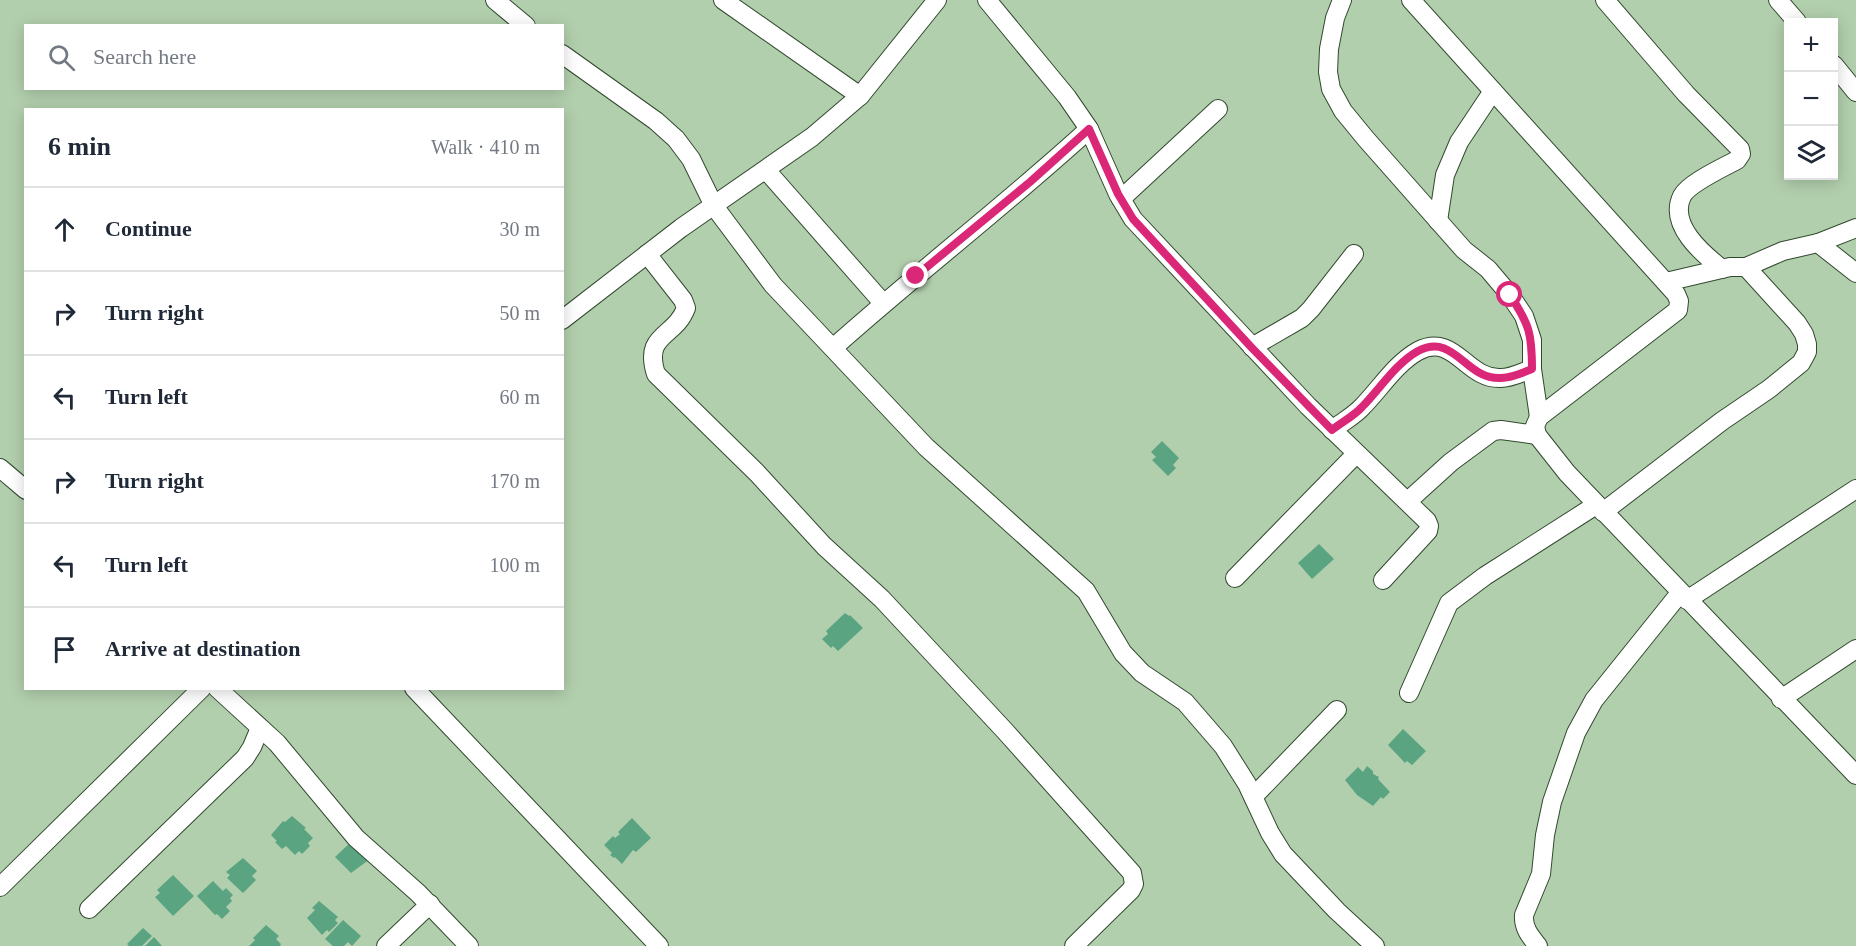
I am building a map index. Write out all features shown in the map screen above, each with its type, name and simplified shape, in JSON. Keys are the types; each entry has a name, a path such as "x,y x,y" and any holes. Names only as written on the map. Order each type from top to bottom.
{"street":[{"path":"495,0 524,24"},
{"path":"723,0 860,96"},
{"path":"564,318 647,254 812,137 860,96 937,0"},
{"path":"987,0 1067,97 1089,129 1121,199 1133,219 1252,348 1356,454 1427,521 1428,531 1383,580"},
{"path":"1342,0 1335,18 1329,49 1328,72 1331,89 1348,118 1464,250 1488,269 1524,316 1532,340 1532,369 1538,426 1566,473 1856,776"},
{"path":"1605,0 1686,94 1740,148 1741,154 1737,160 1694,184 1683,194 1680,207 1682,223 1689,239 1722,269"},
{"path":"1778,0 1794,18"},
{"path":"1408,501 1450,462 1493,431 1538,426 1678,310 1679,301 1666,282 1493,91 1421,3"},
{"path":"564,55 656,121 676,139 691,159 714,206 773,285 926,447 1086,591 1123,653 1142,673 1185,702 1204,721 1223,746 1254,796 1283,854 1337,911 1375,946"},
{"path":"1838,71 1856,92"},
{"path":"1438,221 1445,175 1455,150 1493,91"},
{"path":"1121,199 1218,110"},
{"path":"833,348 883,303 1030,182 1089,129"},
{"path":"766,170 883,303"},
{"path":"1666,282 1722,269 1746,267 1783,251 1818,243 1856,228"},
{"path":"1818,243 1856,273"},
{"path":"647,254 683,300 686,308 683,316 653,350 652,362 656,374 758,473 824,546 882,599 1005,731 1132,873 1134,884 1131,890 1074,946"},
{"path":"1252,348 1302,318 1354,254"},
{"path":"1409,693 1449,603 1485,576 1600,508 1755,400 1801,363 1807,352 1804,334 1797,323 1746,267"},
{"path":"1332,430 1361,408 1405,361 1418,351 1431,347 1441,346 1478,373 1499,379 1532,369"},
{"path":"1235,578 1356,454"},
{"path":"0,468 24,488"},
{"path":"1538,946 1527,932 1523,922 1524,915 1541,874 1545,835 1552,802 1576,733 1594,700 1683,596 1856,489"},
{"path":"1781,699 1856,649"},
{"path":"0,887 200,690"},
{"path":"219,690 277,743 356,838 430,904 469,946"},
{"path":"416,690 658,946"},
{"path":"1254,796 1337,710"},
{"path":"89,909 245,758 260,728"},
{"path":"386,946 430,904"}],"building":[{"path":"1162,441 1179,458 1173,465 1176,468 1168,476 1152,460 1156,457 1151,452"},
{"path":"1319,544 1334,559 1312,579 1298,563"},
{"path":"845,613 863,628 838,651 822,639 828,634 826,631"},
{"path":"1403,729 1426,751 1412,765 1407,761 1405,763 1388,745"},
{"path":"1367,766 1390,792 1383,799 1381,797 1373,806 1357,795 1345,780 1358,767 1363,772"},
{"path":"292,816 306,828 304,829 313,838 308,843 310,846 302,854 299,851 295,855 286,846 282,849 271,835 283,821 285,822"},
{"path":"632,818 651,838 636,852 633,850 622,864 610,855 612,853 604,845 613,836 615,838 620,834 618,832"},
{"path":"352,841 370,859 351,873 335,857"},
{"path":"243,858 257,871 252,876 256,880 243,893 227,878 230,875 226,872"},
{"path":"173,875 194,896 173,916 155,897 160,893 157,890"},
{"path":"213,881 223,891 226,888 233,895 230,898 232,901 226,907 230,911 222,919 197,896"},
{"path":"319,901 338,917 335,920 338,923 322,935 307,918 315,910 312,908"},
{"path":"343,920 361,936 352,946 348,942 344,946 333,946 325,939"},
{"path":"266,925 279,936 276,939 281,944 280,946 249,946 255,940 253,938"},
{"path":"143,928 152,936 142,946 129,946 127,944"},
{"path":"154,937 162,946 145,946"}],"route":[{"path":"916,276 1030,182 1089,129 1118,194 1133,219 1252,348 1332,430 1361,408 1405,361 1418,351 1431,347 1441,346 1478,373 1499,379 1532,369 1532,340 1528,326 1510,295"}]}
